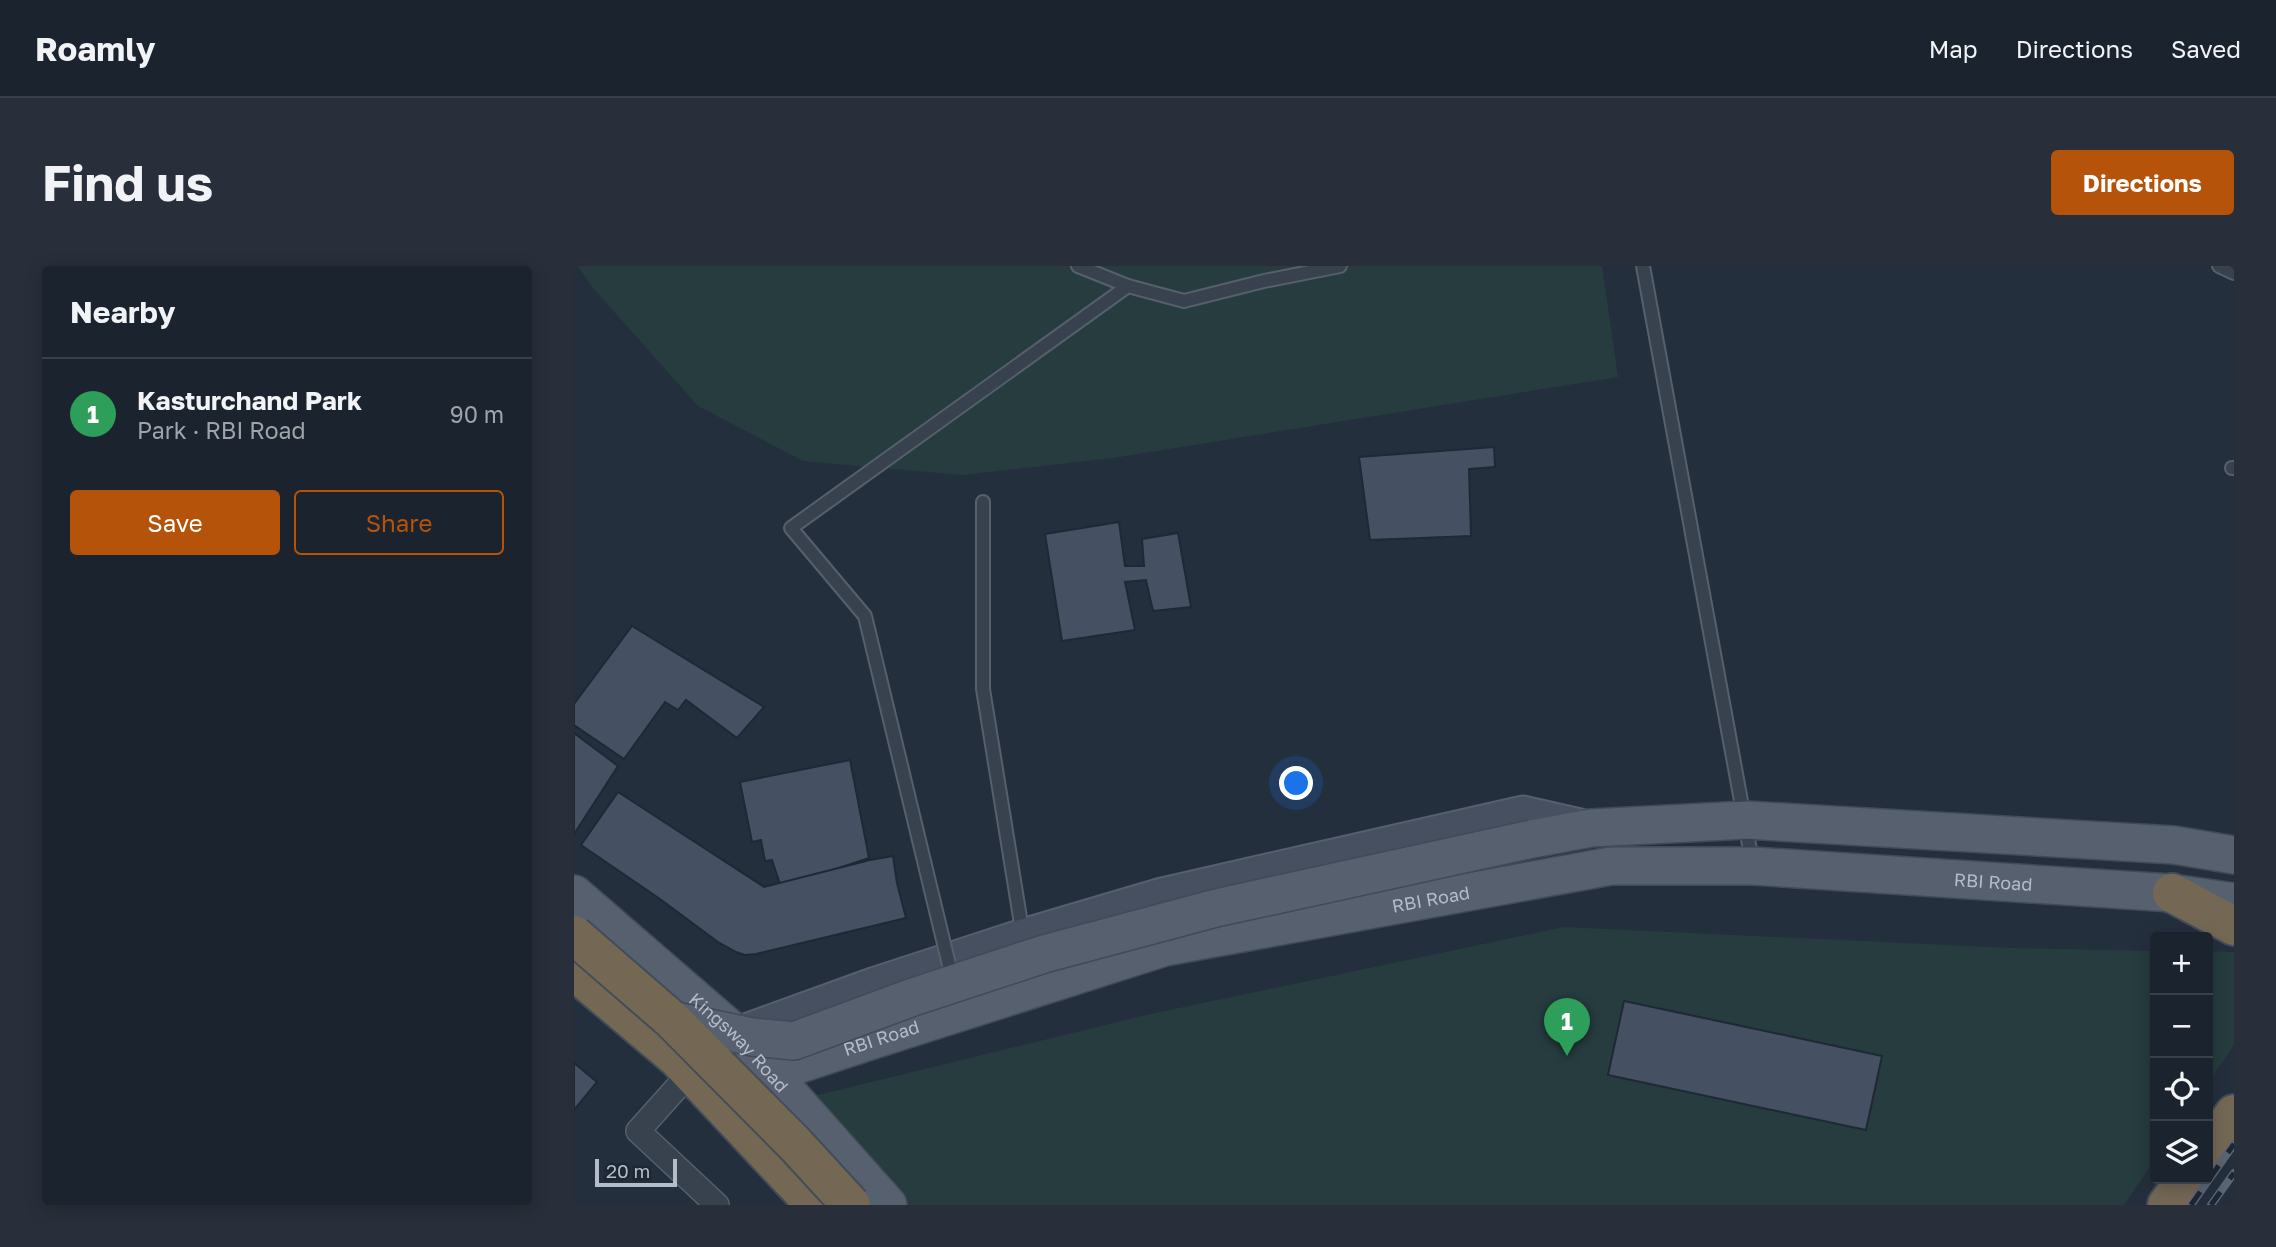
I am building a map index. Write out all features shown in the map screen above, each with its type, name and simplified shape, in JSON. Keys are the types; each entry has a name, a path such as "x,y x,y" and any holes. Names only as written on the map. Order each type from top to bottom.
{"highway":[{"path":"2172,893 2234,926"},
{"path":"574,935 672,1020 795,1144 851,1205"},
{"path":"574,971 693,1075 816,1205"},
{"path":"2213,1143 2234,1114"},
{"path":"2167,1205 2182,1184"}],"main road":[{"path":"672,1020 752,1037 794,1041 953,980 1216,908 1591,828 1746,821 2174,845 2234,855"},
{"name":"RBI Road","path":"693,1075 771,1073 1165,947 1611,866 1753,866 2172,893 2234,902"},
{"name":"Kingsway Road","path":"574,894 736,1034 888,1205"}],"street":[{"path":"717,1205 638,1131 736,1034 1023,936 1162,895 1523,813 1591,828"}],"lane":[{"path":"1078,266 1128,286 1184,301 1340,266"},
{"path":"1643,266 1753,866"},
{"path":"2219,266 2234,274"},
{"path":"953,980 865,616 791,528 1128,286"},
{"path":"983,502 983,689 1023,936"}],"green space":[{"path":"578,266 1602,266 1618,377 1113,458 962,475 803,461 698,406 592,287"},
{"path":"1564,927 2009,948 2150,951 2150,1166 2124,1205 907,1205 810,1097 1146,1015"},
{"path":"2213,951 2234,954 2234,1045 2213,1076"}],"building":[{"path":"1494,447 1495,467 1469,469 1471,536 1370,540 1359,457"},
{"path":"1119,522 1125,566 1144,566 1142,539 1178,533 1191,607 1153,611 1146,580 1125,582 1135,630 1062,641 1045,534"},
{"path":"632,626 764,707 737,738 686,700 678,710 665,702 624,759 574,725 574,704"},
{"path":"574,733 618,766 574,834"},
{"path":"850,760 869,858 780,884 772,860 765,861 761,840 752,842 740,782"},
{"path":"618,792 764,887 893,856 906,918 756,954 736,952 581,845"},
{"path":"1624,1001 1882,1056 1866,1130 1608,1075"},
{"path":"574,1063 597,1082 574,1110"}],"railway":[{"path":"2191,1205 2234,1144"},
{"path":"2211,1205 2234,1173"}],"place":[{"name":"Kasturchand Park","path":"1567,1056"}]}
